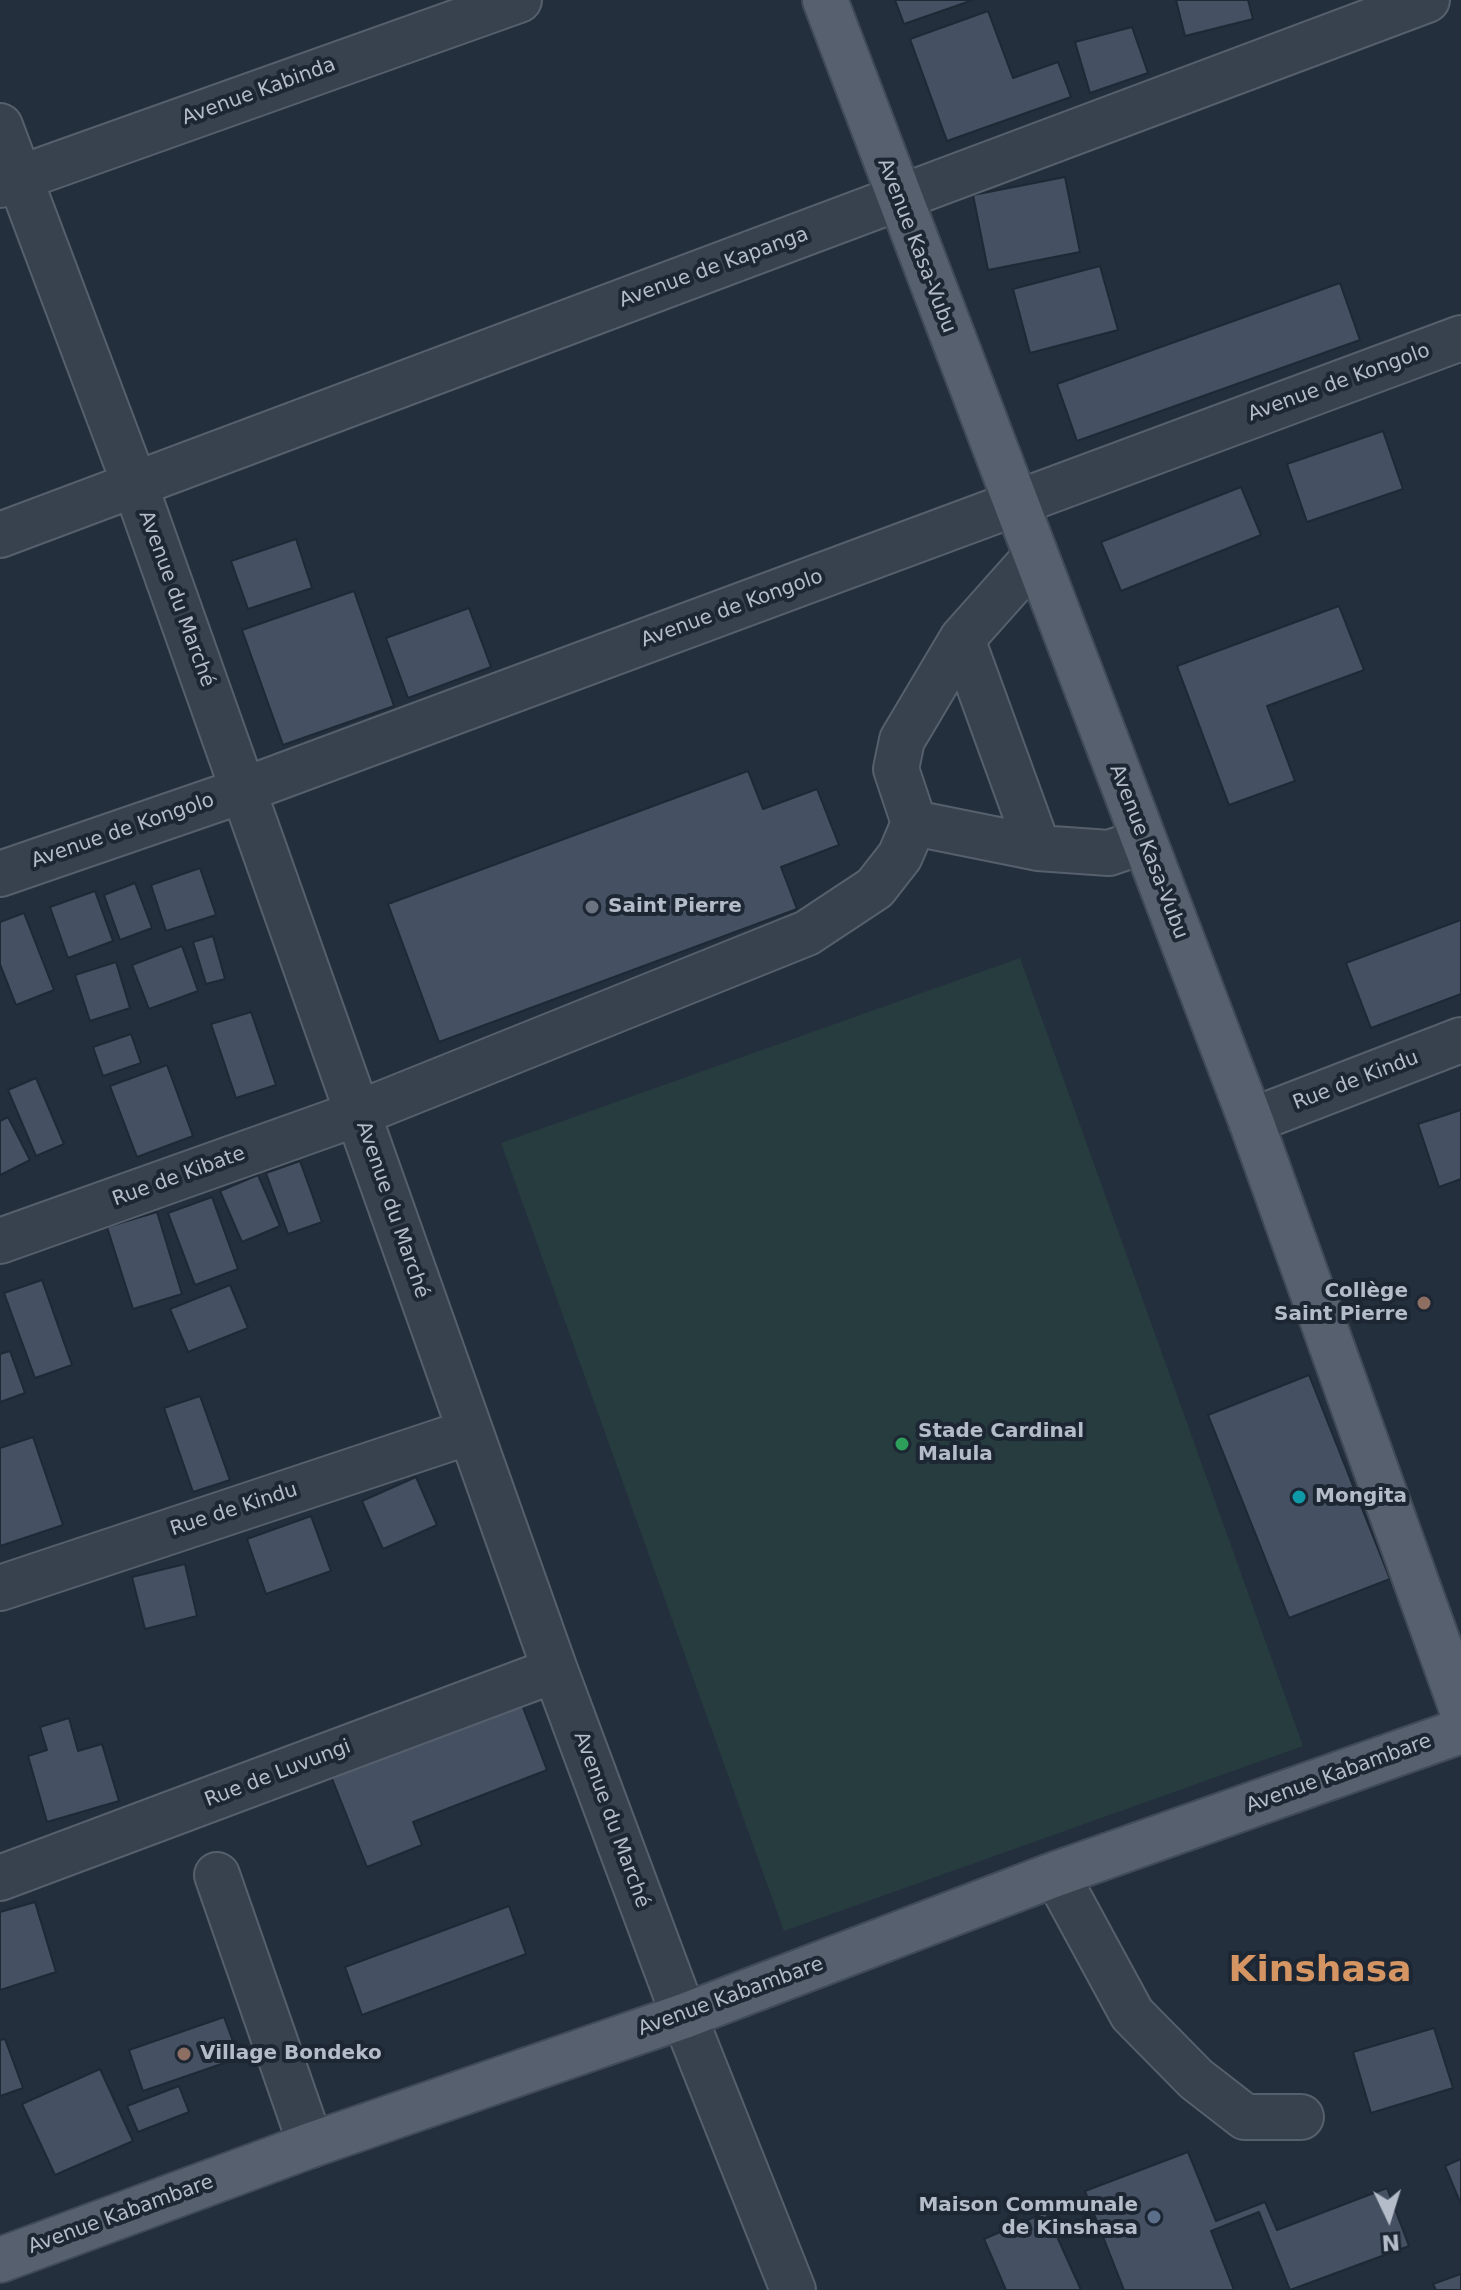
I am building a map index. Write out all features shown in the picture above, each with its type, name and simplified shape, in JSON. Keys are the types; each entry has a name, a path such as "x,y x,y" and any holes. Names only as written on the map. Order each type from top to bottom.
{"main road":[{"name":"Avenue Kasa-Vubu","path":"825,0 898,200 1251,1121 1461,1707"},
{"name":"Avenue Kabambare","path":"0,2260 311,2145 684,2016 1056,1874 1461,1731"}],"street":[{"name":"Avenue Kabinda","path":"10,182 519,0"},
{"name":"Avenue de Kapanga","path":"0,535 1427,0"},
{"name":"Avenue du Marché","path":"0,126 10,182 135,485 555,1670 684,2016 793,2290"},
{"name":"Avenue de Kongolo","path":"0,874 244,790 1461,338"},
{"path":"1035,557 962,639 902,740 896,769 914,823 1038,848 1109,853 1144,841"},
{"path":"962,639 1038,848"},
{"name":"Rue de Kibate","path":"0,1241 359,1113 807,933 875,888 900,856 914,823"},
{"name":"Rue de Kindu","path":"1251,1121 1461,1040"},
{"name":"Rue de Kindu","path":"0,1588 469,1432"},
{"name":"Rue de Luvungi","path":"0,1878 555,1670"},
{"path":"1056,1874 1132,2014 1196,2079 1245,2117 1301,2117"},
{"path":"217,1875 311,2145"}],"green space":[{"name":"Stade Cardinal Malula","path":"1020,958 1303,1746 784,1931 501,1143"}],"building":[{"path":"895,0 973,0 904,24"},
{"path":"1176,0 1248,0 1253,19 1185,36"},
{"path":"988,11 1013,78 1058,62 1071,97 947,141 910,39"},
{"path":"1132,27 1148,73 1090,93 1075,42"},
{"path":"1065,177 1080,252 988,270 973,195"},
{"path":"1100,266 1118,330 1030,353 1013,289"},
{"path":"1340,283 1360,340 1077,441 1057,384"},
{"path":"1383,431 1403,489 1307,522 1287,464"},
{"path":"1241,487 1261,535 1121,591 1101,542"},
{"path":"296,539 312,588 248,609 231,561"},
{"path":"354,591 394,706 283,745 242,630"},
{"path":"1339,606 1364,670 1267,706 1295,781 1229,805 1177,666"},
{"path":"469,608 491,667 408,698 386,638"},
{"name":"Saint Pierre","path":"748,771 763,809 817,789 839,845 781,867 797,909 439,1042 388,904"},
{"path":"200,868 216,915 166,931 151,885"},
{"path":"135,883 152,928 120,940 104,895"},
{"path":"95,891 113,941 68,958 50,907"},
{"path":"24,913 54,990 16,1005 0,964 0,922"},
{"path":"1461,920 1461,994 1371,1028 1346,963"},
{"path":"213,936 225,979 206,984 193,942"},
{"path":"182,946 198,991 149,1009 132,965"},
{"path":"116,962 130,1008 90,1021 75,975"},
{"path":"251,1012 276,1085 236,1098 211,1024"},
{"path":"131,1034 141,1063 103,1076 93,1047"},
{"path":"167,1065 193,1136 137,1157 110,1086"},
{"path":"36,1078 64,1144 36,1156 8,1090"},
{"path":"1461,1110 1461,1179 1439,1187 1418,1124"},
{"path":"8,1117 30,1160 0,1175 0,1121"},
{"path":"300,1161 322,1222 288,1234 266,1173"},
{"path":"258,1175 280,1226 242,1242 220,1191"},
{"path":"212,1197 238,1269 195,1285 168,1213"},
{"path":"157,1212 182,1294 133,1309 107,1227"},
{"path":"42,1280 72,1365 35,1378 4,1293"},
{"path":"230,1285 248,1328 188,1352 170,1309"},
{"path":"10,1351 25,1393 0,1402 0,1354"},
{"name":"Mongita","path":"1309,1375 1390,1579 1289,1618 1208,1415"},
{"path":"200,1396 230,1480 193,1492 164,1408"},
{"path":"33,1437 63,1525 0,1546 0,1448"},
{"path":"416,1477 437,1525 383,1549 362,1501"},
{"path":"311,1516 331,1571 266,1594 247,1539"},
{"path":"185,1564 197,1616 145,1629 132,1577"},
{"path":"519,1697 547,1770 413,1822 422,1845 367,1867 329,1771"},
{"path":"69,1718 78,1751 102,1744 119,1801 47,1822 28,1756 47,1750 40,1727"},
{"path":"35,1902 56,1972 0,1990 0,1912"},
{"path":"509,1906 526,1954 362,2015 345,1967"},
{"name":"Village Bondeko","path":"224,2017 239,2058 143,2091 129,2050"},
{"path":"1434,2028 1453,2088 1371,2113 1353,2052"},
{"path":"5,2039 23,2088 0,2096 0,2040"},
{"path":"100,2069 133,2141 55,2175 22,2104"},
{"path":"179,2086 189,2112 138,2132 127,2106"},
{"name":"Maison Communale de Kinshasa","path":"1188,2152 1216,2221 1265,2202 1277,2230 1387,2188 1409,2246 1290,2290 1259,2212 1211,2231 1234,2290 1124,2290 1085,2191"},
{"path":"1461,2159 1461,2204 1445,2166"},
{"path":"1046,2212 1081,2290 1006,2290 984,2239"},
{"path":"1461,2274 1461,2290 1436,2290 1433,2284"}],"place":[{"name":"Saint Pierre","path":"592,907"},
{"name":"Collège Saint Pierre","path":"1424,1303"},
{"name":"Stade Cardinal Malula","path":"902,1444"},
{"name":"Mongita","path":"1299,1497"},
{"name":"Village Bondeko","path":"184,2054"},
{"name":"Maison Communale de Kinshasa","path":"1154,2217"}],"district":[{"name":"Kinshasa","path":"1320,1972"}]}
